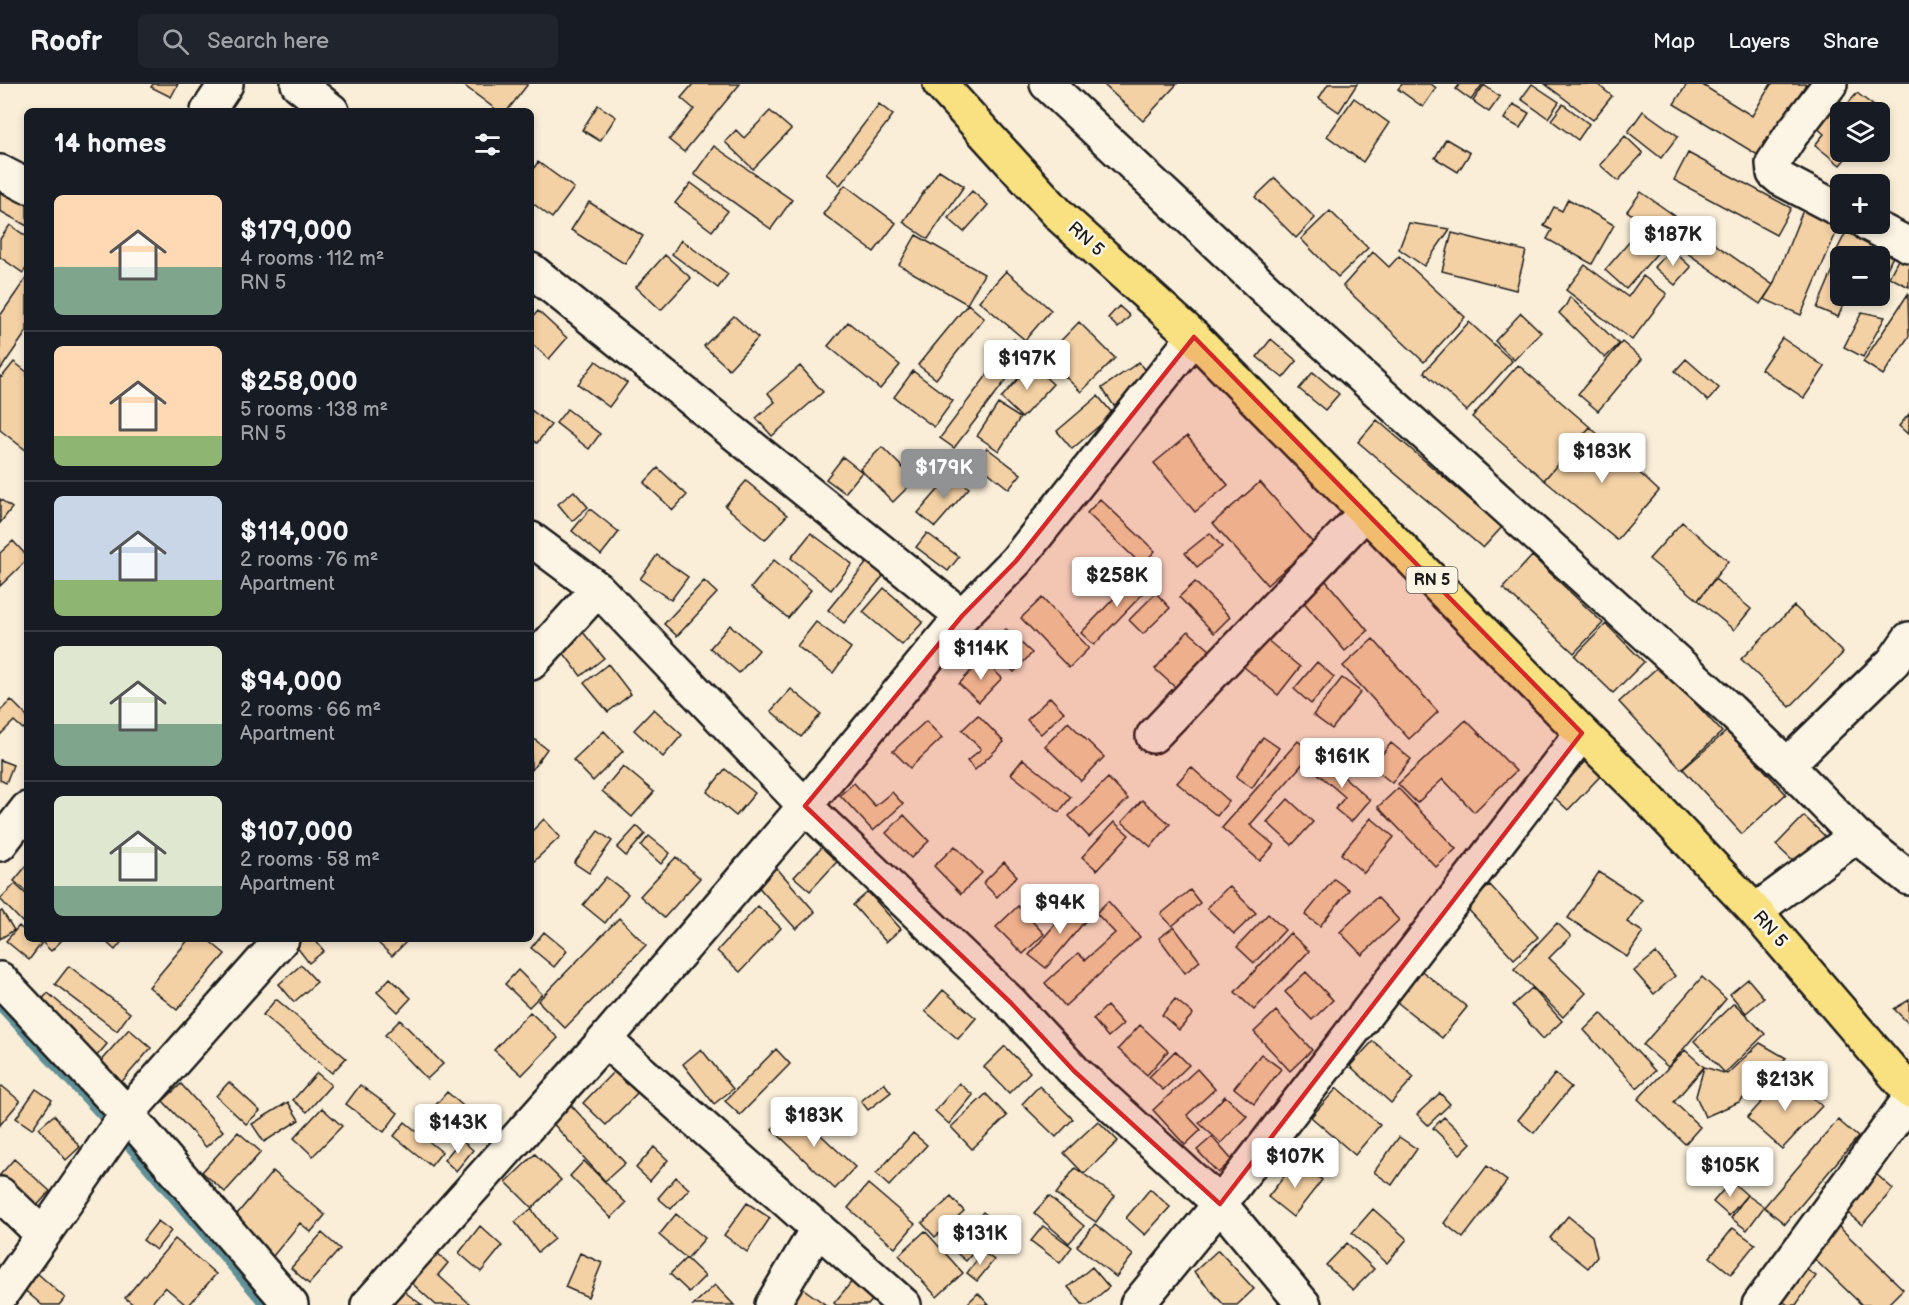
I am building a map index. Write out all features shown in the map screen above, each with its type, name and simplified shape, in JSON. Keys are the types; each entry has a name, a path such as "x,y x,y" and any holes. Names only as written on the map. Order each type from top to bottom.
{"main road":[{"name":"RN 5","path":"940,84 1061,217 1194,337 1639,789 1755,911 1909,1091"}],"street":[{"path":"210,108 226,84"},
{"path":"298,84 328,108"},
{"path":"1047,84 1277,300 1721,702 1856,836 1909,878"},
{"path":"1830,84 1773,163 1774,173 1782,180 1830,205"},
{"path":"0,172 24,184"},
{"path":"1888,234 1909,245"},
{"path":"534,272 962,616"},
{"path":"368,1305 605,1040 962,616 1016,561 1194,337"},
{"path":"1153,736 1366,512"},
{"path":"534,541 598,590 804,806 1011,1003 1074,1071 1220,1204 1304,1305"},
{"path":"534,660 598,590"},
{"path":"1787,765 1893,662 1909,639"},
{"path":"1137,1305 1220,1204 1582,733"},
{"path":"0,844 24,813"},
{"path":"1755,911 1856,836"},
{"path":"0,1296 126,1114 279,942"},
{"path":"0,979 126,1114 291,1305"},
{"path":"605,1040 904,1305"},
{"path":"1759,1305 1909,1100"},
{"path":"0,1194 43,1235"},
{"path":"772,1305 818,1228"}],"highlighted area":[{"path":"1194,337 1582,733 1220,1204 1074,1071 1011,1003 805,806 962,616 1016,561"}],"building":[{"path":"153,84 178,84 171,97 151,87"},
{"path":"462,84 528,84 509,108 494,108"},
{"path":"693,84 740,84 684,152 669,140 694,109 681,98"},
{"path":"1103,84 1177,84 1143,121"},
{"path":"1328,84 1357,84 1339,112 1319,98"},
{"path":"1402,84 1431,84 1436,88 1423,107 1398,89"},
{"path":"1460,84 1482,85 1471,100 1456,89"},
{"path":"1532,84 1559,102 1548,118 1521,99"},
{"path":"1545,84 1597,84 1612,96 1593,120"},
{"path":"1687,84 1701,84 1752,116 1771,84 1806,84 1761,157 1674,104"},
{"path":"1484,85 1500,97 1489,112 1473,101"},
{"path":"1857,93 1869,102 1849,102"},
{"path":"1354,98 1389,123 1363,162 1327,136"},
{"path":"879,104 893,115 840,185 826,174"},
{"path":"1513,104 1529,113 1520,128 1504,119"},
{"path":"1563,104 1589,124 1578,140 1551,120"},
{"path":"598,105 616,117 600,141 582,130"},
{"path":"1830,108 1830,157 1815,145 1824,134 1815,126"},
{"path":"770,111 791,129 753,169 725,142 736,130 744,138"},
{"path":"1643,111 1678,136 1661,158 1628,132"},
{"path":"1625,136 1643,153 1618,181 1600,165"},
{"path":"1446,139 1470,153 1458,172 1435,158"},
{"path":"714,146 792,200 771,229 694,174"},
{"path":"1688,153 1791,208 1776,235 1674,180"},
{"path":"538,162 574,188 552,218 534,204 534,168"},
{"path":"939,170 964,186 928,239 903,222"},
{"path":"1275,178 1315,218 1296,238 1255,197"},
{"path":"691,183 728,211 712,231 675,203"},
{"path":"0,185 24,198 24,224 0,211"},
{"path":"845,185 896,223 874,252 823,214"},
{"path":"972,191 988,205 964,232 948,218"},
{"path":"1641,192 1773,285 1760,304 1627,211"},
{"path":"1568,199 1614,225 1592,264 1547,239 1552,230 1544,226 1554,207 1562,211"},
{"path":"589,202 643,236 625,264 571,230"},
{"path":"1803,210 1830,222 1830,234 1836,234 1801,315 1764,299 1773,285"},
{"path":"1330,211 1368,248 1338,277 1301,239"},
{"path":"1409,223 1450,229 1424,266 1399,249"},
{"path":"10,225 24,235 23,273 0,257 0,239"},
{"path":"1638,232 1659,251 1626,289 1605,270"},
{"path":"1452,233 1526,251 1516,290 1442,271"},
{"path":"1845,234 1850,234 1877,246 1839,246"},
{"path":"916,235 984,274 967,304 899,265"},
{"path":"681,240 728,274 718,288 672,254"},
{"path":"1671,249 1691,267 1675,285 1654,267"},
{"path":"1373,252 1389,267 1399,256 1465,317 1424,362 1343,286"},
{"path":"665,255 691,278 661,310 636,287"},
{"path":"1900,256 1909,261 1909,287 1890,278"},
{"path":"1585,265 1628,297 1643,276 1667,294 1632,340 1566,290"},
{"path":"1006,271 1051,310 1025,340 979,301"},
{"path":"1830,277 1830,306 1843,306 1838,317 1817,308"},
{"path":"24,281 24,335 0,370 0,316"},
{"path":"1908,294 1909,336 1883,375 1863,362"},
{"path":"1570,297 1619,344 1605,358 1559,313"},
{"path":"968,304 984,318 936,379 918,365"},
{"path":"1119,306 1130,316 1118,328 1108,318"},
{"path":"538,311 567,338 549,359 534,346 534,316"},
{"path":"1862,312 1885,317 1863,357 1844,347"},
{"path":"1521,313 1541,332 1514,360 1495,341"},
{"path":"734,316 758,338 729,369 704,346"},
{"path":"848,322 900,365 880,389 828,346"},
{"path":"1079,322 1115,358 1081,392 1045,357"},
{"path":"1469,322 1512,361 1467,411 1424,372"},
{"path":"1782,338 1825,367 1804,398 1761,369"},
{"path":"1014,339 1029,350 954,448 940,438"},
{"path":"1271,339 1297,361 1283,378 1257,357"},
{"path":"1622,342 1642,359 1598,411 1578,394"},
{"path":"1686,359 1719,388 1708,401 1675,371"},
{"path":"596,361 627,383 609,407 578,384"},
{"path":"14,362 24,370 24,449 0,430 0,376 2,377"},
{"path":"1139,362 1151,380 1114,406 1102,388"},
{"path":"1031,364 1053,384 1022,418 1001,398"},
{"path":"1518,365 1590,427 1544,480 1472,417"},
{"path":"800,366 823,392 772,436 756,418 775,402 768,393"},
{"path":"913,371 953,401 934,427 894,397"},
{"path":"1313,372 1339,394 1325,410 1299,389"},
{"path":"1098,396 1113,414 1072,449 1057,431"},
{"path":"998,404 1020,418 999,451 977,436"},
{"path":"567,409 600,434 589,449 556,423"},
{"path":"534,412 551,425 537,443 534,441"},
{"path":"1909,414 1909,435 1899,426"},
{"path":"1377,420 1502,527 1483,548 1358,442"},
{"path":"1590,427 1659,491 1617,540 1544,480"},
{"path":"1187,436 1228,485 1195,512 1154,463"},
{"path":"882,447 915,480 893,502 860,469"},
{"path":"987,448 1021,474 1009,489 975,462"},
{"path":"843,457 862,472 845,493 826,479"},
{"path":"658,468 687,495 673,510 644,483"},
{"path":"952,474 969,488 935,527 918,513"},
{"path":"746,481 787,515 765,540 725,506"},
{"path":"1260,482 1314,544 1267,585 1213,523"},
{"path":"574,491 588,507 572,521 558,504"},
{"path":"0,499 12,508 0,523"},
{"path":"1100,499 1155,551 1142,565 1087,513"},
{"path":"590,509 619,532 601,555 572,531"},
{"path":"1682,522 1728,561 1698,600 1649,559"},
{"path":"811,533 852,564 831,590 791,558"},
{"path":"927,533 959,557 948,571 916,547"},
{"path":"1210,533 1222,547 1197,567 1185,553"},
{"path":"13,541 24,553 24,563 0,586 0,553"},
{"path":"657,555 688,577 671,600 640,579"},
{"path":"1532,556 1603,623 1574,653 1503,588"},
{"path":"774,560 811,590 788,618 751,588"},
{"path":"868,561 884,575 844,623 828,610"},
{"path":"1140,571 1153,583 1094,645 1081,633"},
{"path":"1715,579 1751,609 1734,630 1698,600"},
{"path":"704,581 717,593 677,636 664,624"},
{"path":"1326,581 1368,631 1345,651 1302,600"},
{"path":"1195,582 1230,617 1214,633 1179,597"},
{"path":"884,588 923,622 902,645 863,612"},
{"path":"1156,593 1170,608 1143,634 1129,620"},
{"path":"1042,598 1089,648 1069,668 1021,618"},
{"path":"1794,606 1843,653 1790,707 1741,659"},
{"path":"816,622 851,648 833,673 797,646"},
{"path":"1606,624 1644,662 1613,693 1575,656"},
{"path":"730,625 759,650 739,673 710,648"},
{"path":"578,626 604,658 581,676 556,643"},
{"path":"1006,629 1032,653 1014,672 988,649"},
{"path":"1188,631 1211,651 1177,689 1155,669"},
{"path":"1261,635 1300,667 1278,695 1238,662"},
{"path":"1373,639 1438,712 1409,739 1343,666"},
{"path":"982,659 1002,678 979,702 959,684"},
{"path":"1317,662 1334,677 1311,704 1294,689"},
{"path":"608,664 631,694 608,712 584,683"},
{"path":"1660,665 1722,732 1681,769 1619,702"},
{"path":"1342,678 1361,692 1332,729 1313,715"},
{"path":"791,689 821,714 801,737 771,711"},
{"path":"1050,697 1064,712 1041,734 1027,720"},
{"path":"11,700 24,713 24,728 14,721 0,735 0,711"},
{"path":"654,709 682,735 663,757 634,730"},
{"path":"978,715 1004,742 975,770 967,761 981,749 962,730"},
{"path":"1466,720 1516,771 1474,812 1443,779 1417,803 1398,784"},
{"path":"926,721 942,738 910,768 893,751"},
{"path":"1068,722 1104,757 1081,781 1045,746"},
{"path":"1728,730 1786,794 1742,834 1683,769"},
{"path":"604,731 623,751 593,781 573,760"},
{"path":"1263,737 1279,748 1252,788 1236,777"},
{"path":"534,739 547,749 534,767"},
{"path":"1298,741 1312,753 1250,825 1274,845 1260,861 1222,828"},
{"path":"1391,743 1411,759 1392,783 1372,767"},
{"path":"1594,752 1609,767 1568,810 1553,796"},
{"path":"1319,755 1370,800 1351,822 1335,809 1345,797 1309,766"},
{"path":"1023,759 1071,797 1059,812 1011,774"},
{"path":"0,760 13,765 6,783 0,780"},
{"path":"623,766 654,792 632,817 602,791"},
{"path":"1191,767 1229,801 1217,816 1177,783"},
{"path":"725,769 755,793 736,816 707,792"},
{"path":"1108,778 1128,799 1089,837 1069,816"},
{"path":"854,783 875,806 892,792 903,804 873,831 840,795"},
{"path":"1398,788 1456,849 1436,867 1378,807"},
{"path":"1288,799 1313,822 1292,845 1267,822"},
{"path":"1142,800 1170,824 1151,847 1122,822"},
{"path":"904,815 929,841 911,858 886,833"},
{"path":"1804,816 1829,840 1801,869 1776,845"},
{"path":"1371,818 1394,837 1364,873 1341,854"},
{"path":"544,819 560,837 534,861 534,829"},
{"path":"1114,822 1129,835 1097,870 1082,857"},
{"path":"637,826 645,834 626,856 617,848"},
{"path":"598,831 612,841 589,873 574,863"},
{"path":"649,836 670,853 661,864 641,846"},
{"path":"830,839 845,853 810,891 794,877"},
{"path":"955,846 982,873 961,894 934,866"},
{"path":"676,857 700,878 664,918 640,896"},
{"path":"1004,862 1017,876 997,897 983,883"},
{"path":"775,866 815,912 796,929 755,883"},
{"path":"24,869 24,889 14,881"},
{"path":"1599,872 1642,900 1627,922 1643,932 1627,957 1568,918"},
{"path":"606,877 628,894 605,923 583,905"},
{"path":"1334,879 1349,890 1320,926 1305,915"},
{"path":"15,884 24,892 24,924 0,899"},
{"path":"1490,885 1538,937 1514,959 1466,907"},
{"path":"1229,886 1256,913 1234,934 1207,908"},
{"path":"1190,890 1200,903 1172,926 1161,914"},
{"path":"868,892 901,929 886,942 853,905"},
{"path":"1377,897 1399,920 1362,955 1340,932"},
{"path":"1075,901 1091,914 1046,968 1029,955"},
{"path":"1108,901 1140,937 1065,1006 1045,983 1078,953 1085,960 1115,933 1096,913"},
{"path":"758,906 781,928 740,972 717,951"},
{"path":"1018,906 1044,934 1023,954 996,927"},
{"path":"2,911 14,930 0,939 0,912"},
{"path":"1268,914 1285,930 1254,963 1237,947"},
{"path":"619,918 646,945 565,1028 538,1001"},
{"path":"1557,923 1571,936 1549,958 1586,993 1563,1017 1514,969"},
{"path":"19,926 24,930 24,942 41,944 29,960 6,941"},
{"path":"1174,927 1200,961 1185,973 1159,938"},
{"path":"544,932 567,951 554,967 531,948"},
{"path":"1290,933 1309,951 1254,1010 1235,992"},
{"path":"42,942 60,942 51,951"},
{"path":"106,942 122,942 115,950"},
{"path":"186,942 211,942 225,954 177,1010 149,987"},
{"path":"293,942 316,942 324,951 309,963"},
{"path":"377,942 406,942 392,956"},
{"path":"1656,953 1675,976 1654,994 1634,971"},
{"path":"301,965 317,982 294,1002 279,984"},
{"path":"69,966 130,1013 117,1031 55,984"},
{"path":"1418,968 1467,1007 1442,1038 1393,999"},
{"path":"518,970 542,994 529,1007 505,984"},
{"path":"1306,972 1333,1000 1312,1020 1285,992"},
{"path":"1702,977 1726,999 1668,1067 1643,1045"},
{"path":"390,978 411,998 398,1012 377,992"},
{"path":"1748,979 1764,998 1746,1013 1730,994"},
{"path":"1532,988 1562,1021 1543,1039 1513,1005"},
{"path":"943,990 976,1018 958,1039 925,1011"},
{"path":"48,993 107,1044 95,1058 35,1007"},
{"path":"276,999 346,1058 332,1073 263,1015"},
{"path":"1175,999 1193,1014 1179,1030 1162,1015"},
{"path":"1909,1000 1909,1024 1894,1009"},
{"path":"1734,1003 1765,1034 1725,1073 1694,1041"},
{"path":"1107,1006 1123,1024 1108,1037 1093,1019"},
{"path":"1276,1011 1312,1050 1290,1071 1254,1032"},
{"path":"530,1012 558,1038 522,1075 494,1050"},
{"path":"1601,1013 1655,1071 1637,1088 1584,1030"},
{"path":"400,1020 443,1064 427,1079 385,1035"},
{"path":"1140,1025 1168,1051 1147,1075 1118,1049"},
{"path":"129,1029 151,1048 119,1085 97,1065"},
{"path":"1373,1041 1414,1077 1391,1103 1350,1066"},
{"path":"1760,1043 1786,1058 1739,1102 1705,1117 1696,1096 1704,1067 1727,1074"},
{"path":"1005,1046 1030,1072 1009,1093 984,1067"},
{"path":"701,1049 733,1089 714,1104 683,1064"},
{"path":"776,1049 790,1064 740,1115 725,1101"},
{"path":"1685,1050 1704,1067 1674,1102 1700,1127 1685,1144 1638,1099"},
{"path":"1175,1051 1189,1065 1163,1090 1149,1077"},
{"path":"1261,1054 1281,1069 1254,1104 1234,1088"},
{"path":"618,1067 641,1089 606,1125 583,1103"},
{"path":"1197,1069 1215,1089 1187,1115 1201,1130 1185,1145 1153,1110"},
{"path":"317,1073 331,1085 307,1112 293,1100"},
{"path":"1555,1074 1571,1087 1534,1133 1518,1120"},
{"path":"1787,1074 1822,1106 1782,1149 1747,1118"},
{"path":"229,1082 260,1111 246,1124 216,1096"},
{"path":"884,1083 891,1092 868,1110 861,1101"},
{"path":"959,1083 973,1095 949,1124 935,1111"},
{"path":"181,1084 223,1131 206,1147 163,1101"},
{"path":"360,1085 398,1113 384,1132 346,1104"},
{"path":"2,1086 20,1101 0,1125 0,1088"},
{"path":"1039,1086 1073,1119 1056,1137 1022,1104"},
{"path":"1337,1088 1380,1125 1355,1155 1311,1117"},
{"path":"36,1089 52,1100 32,1129 16,1118"},
{"path":"447,1092 469,1111 442,1141 421,1122"},
{"path":"1440,1093 1450,1104 1428,1125 1417,1114"},
{"path":"986,1094 1007,1116 972,1149 951,1127"},
{"path":"1225,1096 1247,1116 1221,1143 1199,1123"},
{"path":"567,1101 625,1163 605,1181 548,1118"},
{"path":"288,1102 299,1120 264,1142 252,1124"},
{"path":"322,1108 342,1126 313,1156 294,1138"},
{"path":"792,1108 855,1167 835,1189 772,1129"},
{"path":"54,1115 80,1147 66,1160 39,1128"},
{"path":"1444,1117 1471,1143 1460,1154 1433,1128"},
{"path":"1838,1120 1858,1137 1785,1224 1764,1207"},
{"path":"1098,1121 1118,1141 1084,1174 1064,1153"},
{"path":"405,1122 442,1152 431,1166 394,1136"},
{"path":"238,1132 261,1152 225,1192 202,1172"},
{"path":"913,1133 927,1145 889,1186 876,1174"},
{"path":"1212,1137 1232,1160 1218,1173 1197,1150"},
{"path":"1399,1137 1417,1149 1392,1185 1374,1172"},
{"path":"461,1140 473,1150 456,1171 444,1160"},
{"path":"654,1147 668,1160 650,1181 636,1168"},
{"path":"535,1154 561,1180 532,1208 506,1182"},
{"path":"14,1159 50,1191 35,1208 0,1175"},
{"path":"584,1161 626,1203 611,1218 570,1176"},
{"path":"1296,1161 1322,1180 1293,1217 1268,1197"},
{"path":"1487,1166 1507,1181 1463,1238 1444,1223"},
{"path":"1075,1168 1115,1196 1096,1222 1056,1194"},
{"path":"273,1171 325,1215 311,1232 300,1223 269,1261 227,1226"},
{"path":"1875,1173 1893,1189 1862,1225 1843,1209"},
{"path":"676,1177 689,1189 671,1209 658,1198"},
{"path":"1731,1181 1747,1195 1729,1216 1713,1202"},
{"path":"868,1184 915,1224 895,1248 848,1208"},
{"path":"1150,1189 1170,1207 1145,1235 1126,1218"},
{"path":"1747,1195 1764,1207 1747,1230 1731,1218"},
{"path":"1049,1196 1084,1226 1069,1243 1034,1213"},
{"path":"951,1197 964,1211 935,1237 922,1223"},
{"path":"747,1203 770,1218 747,1252 724,1235"},
{"path":"531,1209 554,1239 538,1252 515,1222"},
{"path":"1373,1209 1407,1239 1387,1263 1352,1233"},
{"path":"983,1212 998,1224 966,1261 952,1249"},
{"path":"676,1214 705,1238 687,1259 659,1235"},
{"path":"1568,1216 1592,1236 1597,1257 1588,1268 1550,1238"},
{"path":"158,1221 171,1231 156,1250 143,1240"},
{"path":"1095,1224 1133,1255 1116,1277 1077,1246"},
{"path":"1836,1224 1903,1289 1887,1305 1862,1305 1808,1253"},
{"path":"480,1226 502,1246 481,1272 459,1253"},
{"path":"1043,1226 1072,1247 1060,1263 1031,1241"},
{"path":"1733,1228 1755,1244 1731,1274 1710,1257"},
{"path":"925,1231 963,1273 937,1297 899,1255"},
{"path":"322,1233 340,1249 309,1284 291,1268"},
{"path":"175,1239 216,1274 189,1305 165,1287 150,1305 134,1305 125,1298"},
{"path":"1347,1243 1374,1269 1353,1290 1326,1265"},
{"path":"432,1248 448,1263 438,1275 471,1305 436,1305 405,1277"},
{"path":"1218,1250 1254,1289 1237,1305 1224,1305 1194,1272"},
{"path":"983,1252 994,1260 977,1281 967,1273"},
{"path":"580,1253 602,1263 588,1297 565,1287"},
{"path":"686,1258 705,1276 689,1292 670,1274"},
{"path":"1801,1266 1816,1276 1796,1305 1788,1305 1779,1299"},
{"path":"1092,1267 1109,1287 1088,1305 1083,1305 1068,1287"},
{"path":"36,1272 65,1298 59,1305 42,1305 21,1287"},
{"path":"858,1274 880,1291 868,1305 836,1305 834,1303"},
{"path":"715,1285 734,1305 693,1305"},
{"path":"798,1285 826,1305 792,1305 787,1301"},
{"path":"402,1290 422,1305 391,1305"},
{"path":"978,1293 989,1305 966,1305"}],"waterway":[{"path":"0,1006 107,1121"},
{"path":"129,1146 265,1305"}]}
